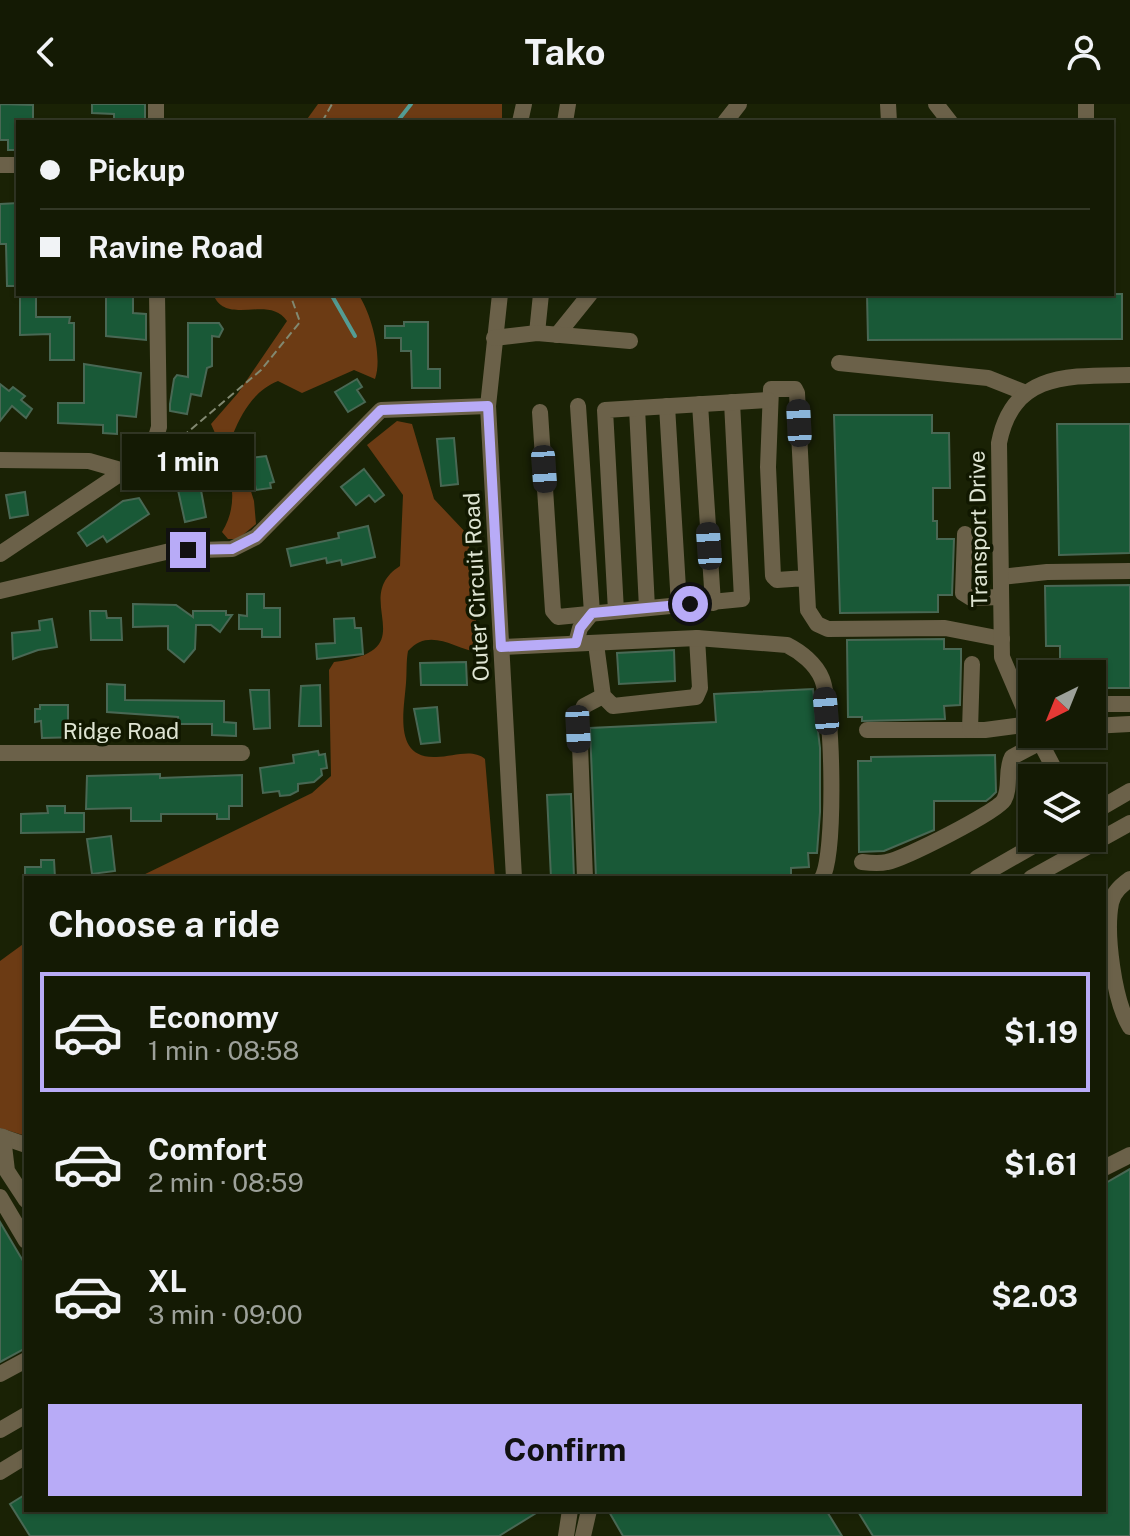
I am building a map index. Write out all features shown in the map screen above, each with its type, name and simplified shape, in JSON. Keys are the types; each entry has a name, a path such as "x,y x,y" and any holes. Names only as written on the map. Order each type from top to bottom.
{"street":[{"path":"727,120 739,104"},
{"path":"936,104 948,120"},
{"path":"150,457 159,427 157,296"},
{"name":"Outer Circuit Road","path":"500,296 488,406 514,876"},
{"path":"537,333 541,296"},
{"path":"557,335 588,296"},
{"path":"494,338 537,333 630,341"},
{"path":"839,363 988,378 1026,393 1044,382 1065,376 1130,375"},
{"path":"806,578 777,580 773,576 770,389 797,390 808,610 822,627 945,628 1002,639"},
{"name":"Transport Drive","path":"1018,699 1002,657 999,443 1009,411 1026,393"},
{"path":"616,611 604,412 768,400"},
{"path":"540,412 553,613 558,617 743,598 732,402"},
{"path":"700,404 713,603"},
{"path":"0,591 170,551 241,547 256,537 381,410 488,406"},
{"path":"576,643 580,628 592,613 578,406"},
{"path":"667,406 679,605"},
{"path":"637,408 647,608"},
{"path":"0,554 124,471 172,445"},
{"path":"0,460 89,461 124,471"},
{"path":"965,534 963,593 971,598 1001,597"},
{"path":"1001,577 1047,572 1130,571"},
{"path":"501,647 697,638 787,645 799,651 819,672 823,682 829,740 831,846 823,876"},
{"path":"596,644 603,696 605,702 613,706 696,697 700,688 697,638"},
{"path":"970,730 972,664"},
{"path":"585,876 579,718 584,706 603,696"},
{"path":"1106,704 1130,704"},
{"path":"1106,725 1130,724"},
{"path":"867,730 1018,732"},
{"path":"862,862 886,863 899,858 999,806 1006,794 1009,761 1020,748"},
{"name":"Ridge Road","path":"0,753 242,753"},
{"path":"1106,805 1130,791"},
{"path":"1035,876 1130,823"},
{"path":"980,876 1022,852"},
{"path":"1130,879 1115,893 1111,903 1111,1007 1130,1027"},
{"path":"24,1144 1,1136 7,1171 24,1197"},
{"path":"1106,1167 1130,1155"},
{"path":"0,1197 24,1238"},
{"path":"0,1374 24,1361"},
{"path":"0,1430 24,1416"},
{"path":"0,1472 24,1457"},
{"path":"566,1536 570,1512"},
{"path":"583,1536 589,1512"}],"path":[{"path":"172,445 261,370 300,322 291,296"}],"shaded area":[{"path":"318,104 502,104 502,120 306,120"},
{"path":"214,296 359,296 371,323 378,359 375,379 354,370 302,393 278,381 250,403 233,434 254,501 256,524 238,539 228,539 222,532 232,505 232,491 227,464 211,424 238,393 287,321 270,310 237,310 219,304"},
{"path":"397,421 412,424 434,499 468,535 479,653 442,641 424,640 416,644 408,651 403,719 407,742 422,756 474,754 485,759 495,876 141,876 312,793 331,776 329,670 334,662 362,656 377,647 383,622 381,593 386,579 400,566 403,495 367,445"},
{"path":"24,943 24,1135 0,1128 0,961"}],"building":[{"path":"0,104 33,105 33,120 16,120 16,150 8,150 8,140 0,140"},
{"path":"92,104 145,104 145,120 114,120 114,114 92,113"},
{"path":"16,203 16,286 7,286 6,244 0,244 0,204"},
{"path":"1122,294 1122,339 868,340 867,296"},
{"path":"20,296 36,296 36,317 70,317 69,323 74,323 74,360 50,360 50,334 20,335"},
{"path":"106,296 133,296 133,313 146,314 146,340 106,336"},
{"path":"404,322 428,322 428,369 440,369 440,388 412,388 411,351 401,351 401,338 385,338 385,326 404,326"},
{"path":"188,323 219,323 223,329 219,337 212,336 212,366 207,368 201,396 191,394 187,414 170,411 170,404 174,379 177,375 188,377"},
{"path":"84,364 141,373 136,417 117,415 117,434 103,433 103,425 58,423 58,403 84,403"},
{"path":"357,379 362,387 357,390 365,402 348,412 335,392"},
{"path":"0,384 9,391 13,387 25,396 21,400 32,409 26,418 12,406 0,421"},
{"path":"834,415 932,415 932,433 949,433 950,488 933,488 933,521 937,521 937,539 954,539 952,595 938,595 938,612 840,613"},
{"path":"1057,424 1130,424 1130,553 1059,555"},
{"path":"454,438 458,484 441,486 437,439"},
{"path":"207,450 214,461 203,467 196,456"},
{"path":"266,456 274,482 270,483 271,488 256,490 250,458"},
{"path":"364,469 384,495 375,502 369,495 356,505 341,487"},
{"path":"200,485 206,517 185,522 178,490"},
{"path":"25,492 28,515 10,518 6,495"},
{"path":"139,498 149,514 107,542 103,536 87,546 78,533 123,501"},
{"path":"368,526 375,557 342,565 341,560 327,563 326,558 291,566 287,549 339,538 338,533"},
{"path":"1130,585 1130,688 1106,688 1106,660 1060,660 1060,646 1046,646 1045,586"},
{"path":"247,594 264,594 264,608 280,608 280,637 262,637 262,629 239,629 239,615 247,616"},
{"path":"133,604 176,605 193,617 193,611 226,611 226,615 232,615 220,632 211,625 196,625 195,649 184,662 168,649 168,626 133,627"},
{"path":"90,611 106,611 107,618 121,618 122,640 91,640"},
{"path":"354,618 355,628 361,628 363,654 317,659 316,644 335,643 334,619"},
{"path":"52,619 57,647 13,659 12,633 40,630 39,621"},
{"path":"944,639 944,649 961,649 960,705 944,706 945,719 862,721 862,717 848,717 847,640"},
{"path":"674,650 675,681 619,684 617,653"},
{"path":"466,662 467,685 421,685 420,663"},
{"path":"107,684 125,685 125,700 224,701 224,722 236,723 236,736 212,735 212,724 178,724 178,717 107,712"},
{"path":"320,685 321,726 299,726 301,686"},
{"path":"813,689 820,748 820,812 817,853 808,853 809,867 791,868 791,876 596,876 590,728 716,722 714,694"},
{"path":"250,690 269,690 270,728 254,729"},
{"path":"40,705 68,705 68,726 81,725 81,737 42,738 41,721 35,722 35,709 40,709"},
{"path":"437,707 440,742 421,744 414,709"},
{"path":"318,751 319,755 325,754 327,768 321,769 322,775 314,782 298,784 298,791 290,795 280,796 279,791 263,793 260,768 294,763 293,755"},
{"path":"995,755 996,792 986,801 934,801 934,830 884,851 859,852 858,761 871,761 871,757"},
{"path":"160,774 160,778 242,775 242,806 229,806 229,819 217,819 217,814 161,814 161,821 131,821 131,808 86,809 87,776"},
{"path":"571,794 574,876 551,876 547,795"},
{"path":"47,806 65,806 65,813 84,813 84,832 21,833 21,814 48,813"},
{"path":"111,836 115,871 92,874 87,839"},
{"path":"41,860 54,860 55,876 25,876 25,867 41,867"},
{"path":"1130,1169 1130,1536 873,1536 858,1512 1106,1512 1106,1183"},
{"path":"0,1222 24,1263 24,1349 0,1362"},
{"path":"24,1495 24,1512 538,1512 499,1536 30,1536 10,1504"},
{"path":"609,1512 827,1512 842,1536 623,1536"}],"waterway":[{"path":"399,120 411,104"},
{"path":"332,296 355,336"}],"route":[{"path":"188,550 232,549 256,537 381,410 488,406 501,647 576,643 580,628 592,613 690,604"}]}
